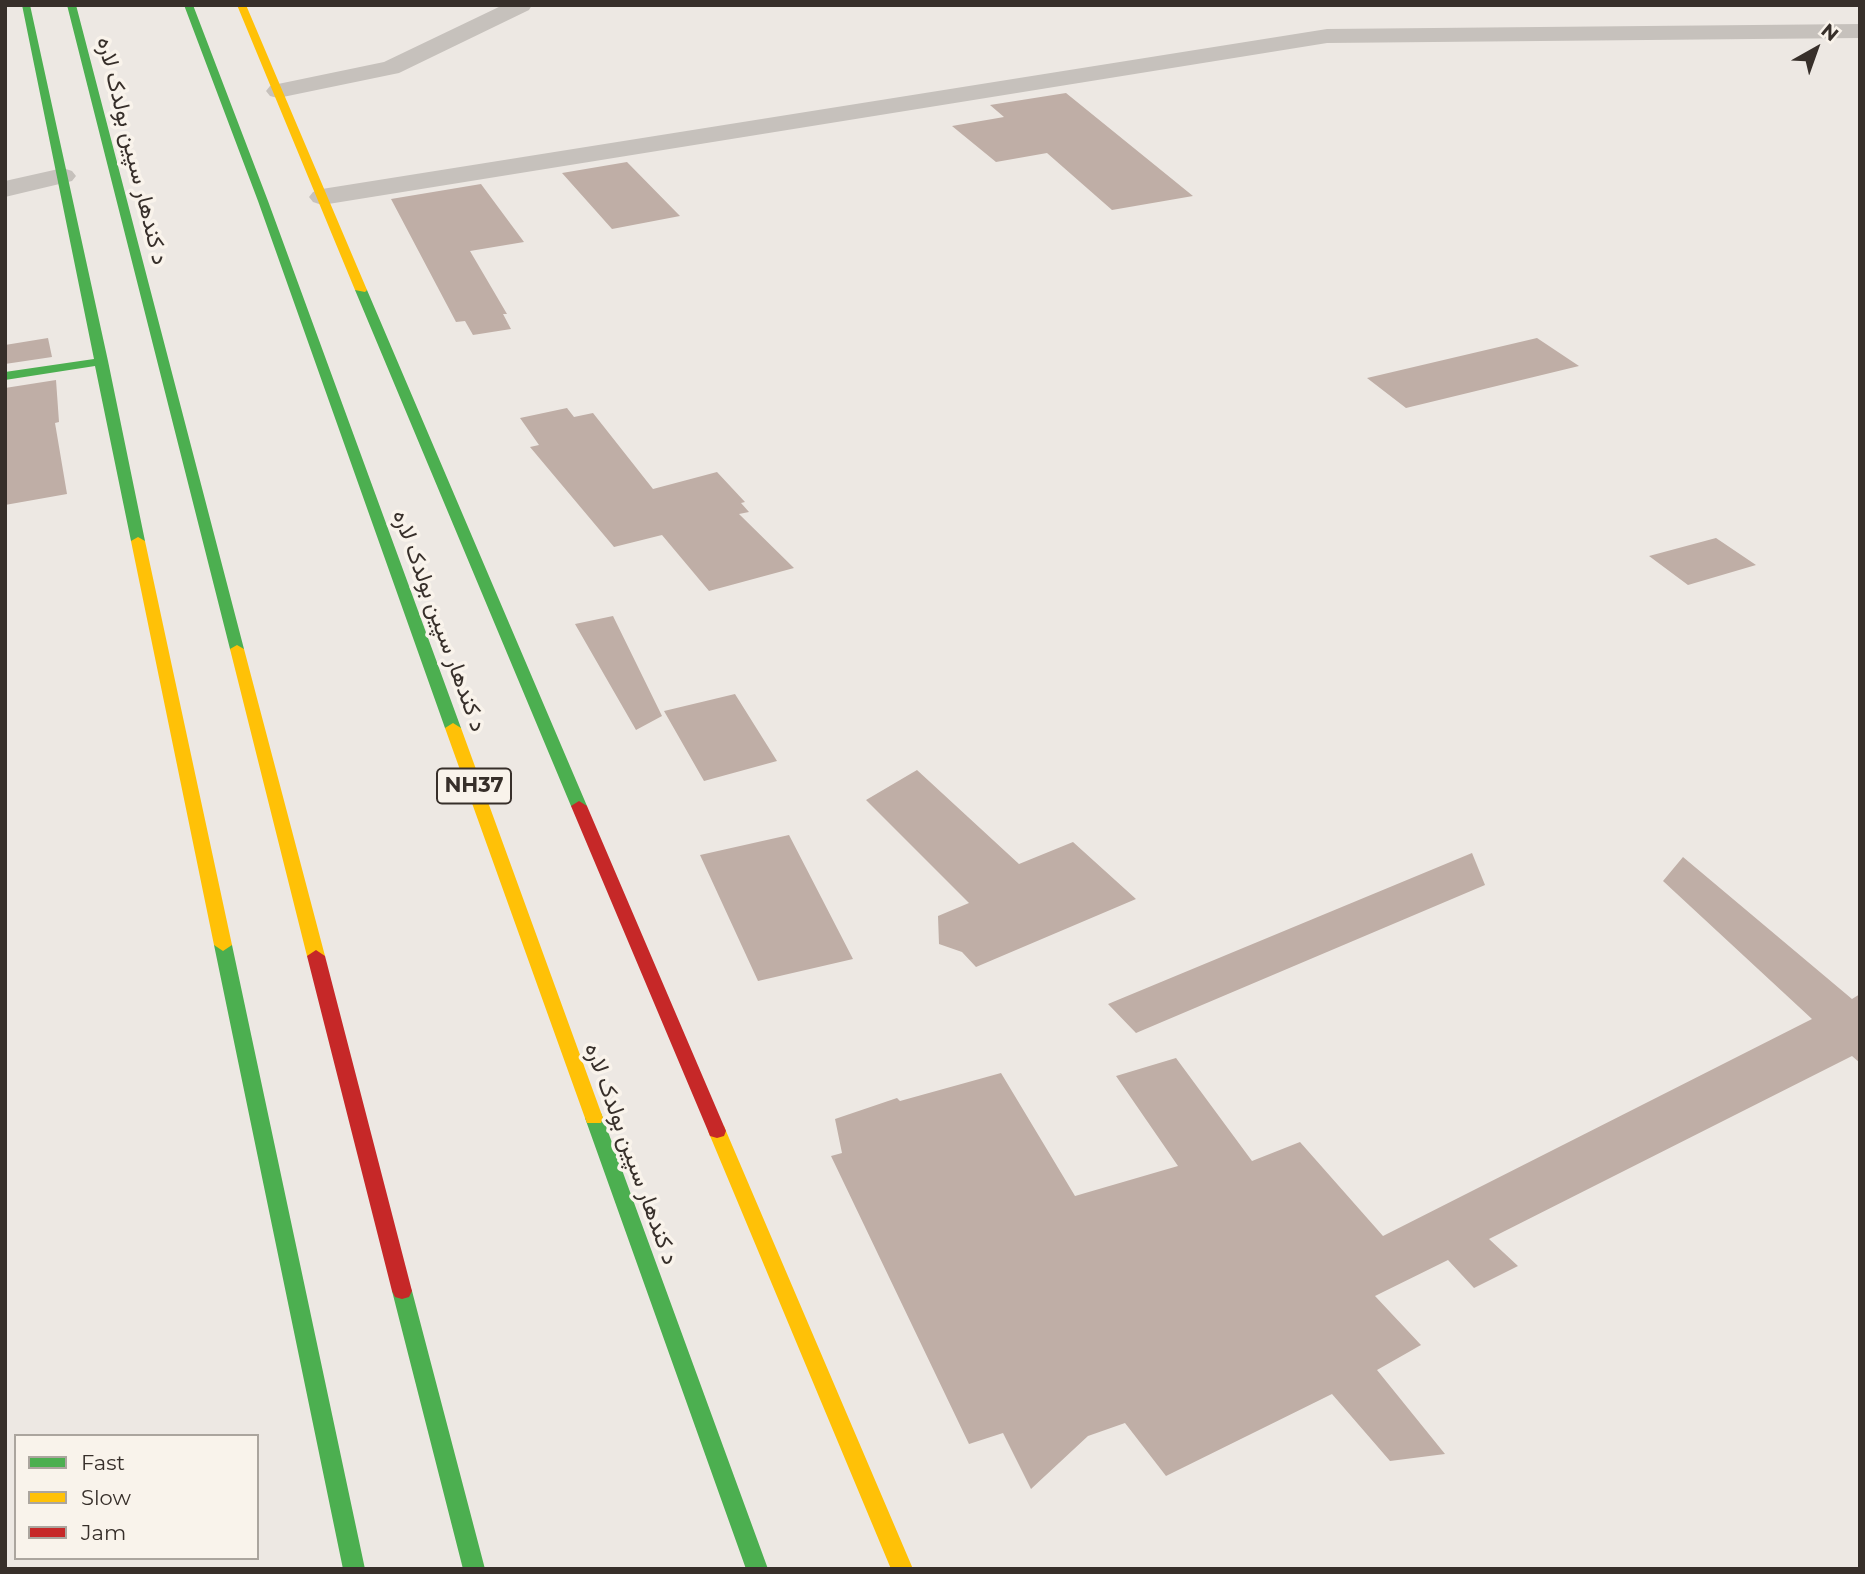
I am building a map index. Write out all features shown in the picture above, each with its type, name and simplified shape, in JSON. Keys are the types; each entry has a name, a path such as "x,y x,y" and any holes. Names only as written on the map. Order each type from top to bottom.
{"main road":[{"path":"26,5 354,1569"},
{"name":"د کندهار سپین بولدک لاره","path":"71,5 474,1569"},
{"name":"د کندهار سپین بولدک لاره","path":"188,5 259,189 757,1569"},
{"path":"242,5 902,1569"},
{"path":"5,376 102,361"}],"street":[{"path":"278,91 391,68 521,5"},
{"path":"322,197 1327,36 1860,31"},
{"path":"1817,32 1860,55"},
{"path":"5,189 63,176"}],"building":[{"path":"1066,93 1193,196 1112,210 1047,153 996,162 952,126 1004,117 990,105"},
{"path":"627,162 680,216 612,229 562,173"},
{"path":"481,184 524,242 470,251 507,314 503,314 511,329 473,335 465,321 456,322 391,199"},
{"path":"48,338 52,357 5,364 5,345"},
{"path":"1537,338 1579,366 1406,408 1367,378"},
{"path":"56,380 59,422 55,423 67,494 5,505 5,388"},
{"path":"567,408 574,417 593,413 653,489 717,472 745,502 741,503 749,512 739,514 794,568 709,591 662,535 614,547 530,447 539,445 520,418"},
{"path":"1716,538 1756,565 1688,585 1649,556"},
{"path":"613,616 662,716 636,730 575,624"},
{"path":"735,694 777,761 704,781 664,711"},
{"path":"917,770 1019,864 1073,842 1136,899 976,967 962,952 939,944 938,916 969,903 866,800"},
{"path":"789,835 853,959 758,981 700,855"},
{"path":"1472,853 1485,885 1136,1033 1108,1004"},
{"path":"1683,857 1852,999 1860,994 1860,1063 1852,1056 1489,1239 1518,1266 1474,1288 1448,1260 1375,1296 1421,1345 1377,1370 1445,1454 1390,1461 1332,1394 1166,1476 1125,1423 1088,1436 1031,1489 1003,1433 969,1444 831,1156 842,1153 835,1119 897,1098 900,1101 1001,1073 1075,1196 1178,1166 1116,1076 1176,1058 1252,1161 1300,1142 1383,1236 1812,1019 1663,881"}],"traffic: fast":[{"path":"26,5 138,541"},
{"path":"71,5 237,649"},
{"path":"188,5 263,201 453,728"},
{"path":"361,290 579,806"},
{"path":"5,376 102,361"},
{"path":"223,945 354,1569"},
{"path":"594,1118 757,1569"},
{"path":"402,1291 474,1569"}],"traffic: slow":[{"path":"241,5 361,290"},
{"path":"138,541 223,945"},
{"path":"237,649 316,956"},
{"path":"453,728 594,1118"},
{"path":"717,1131 902,1569"}],"traffic: jam":[{"path":"579,806 717,1131"},
{"path":"316,956 402,1291"}]}
